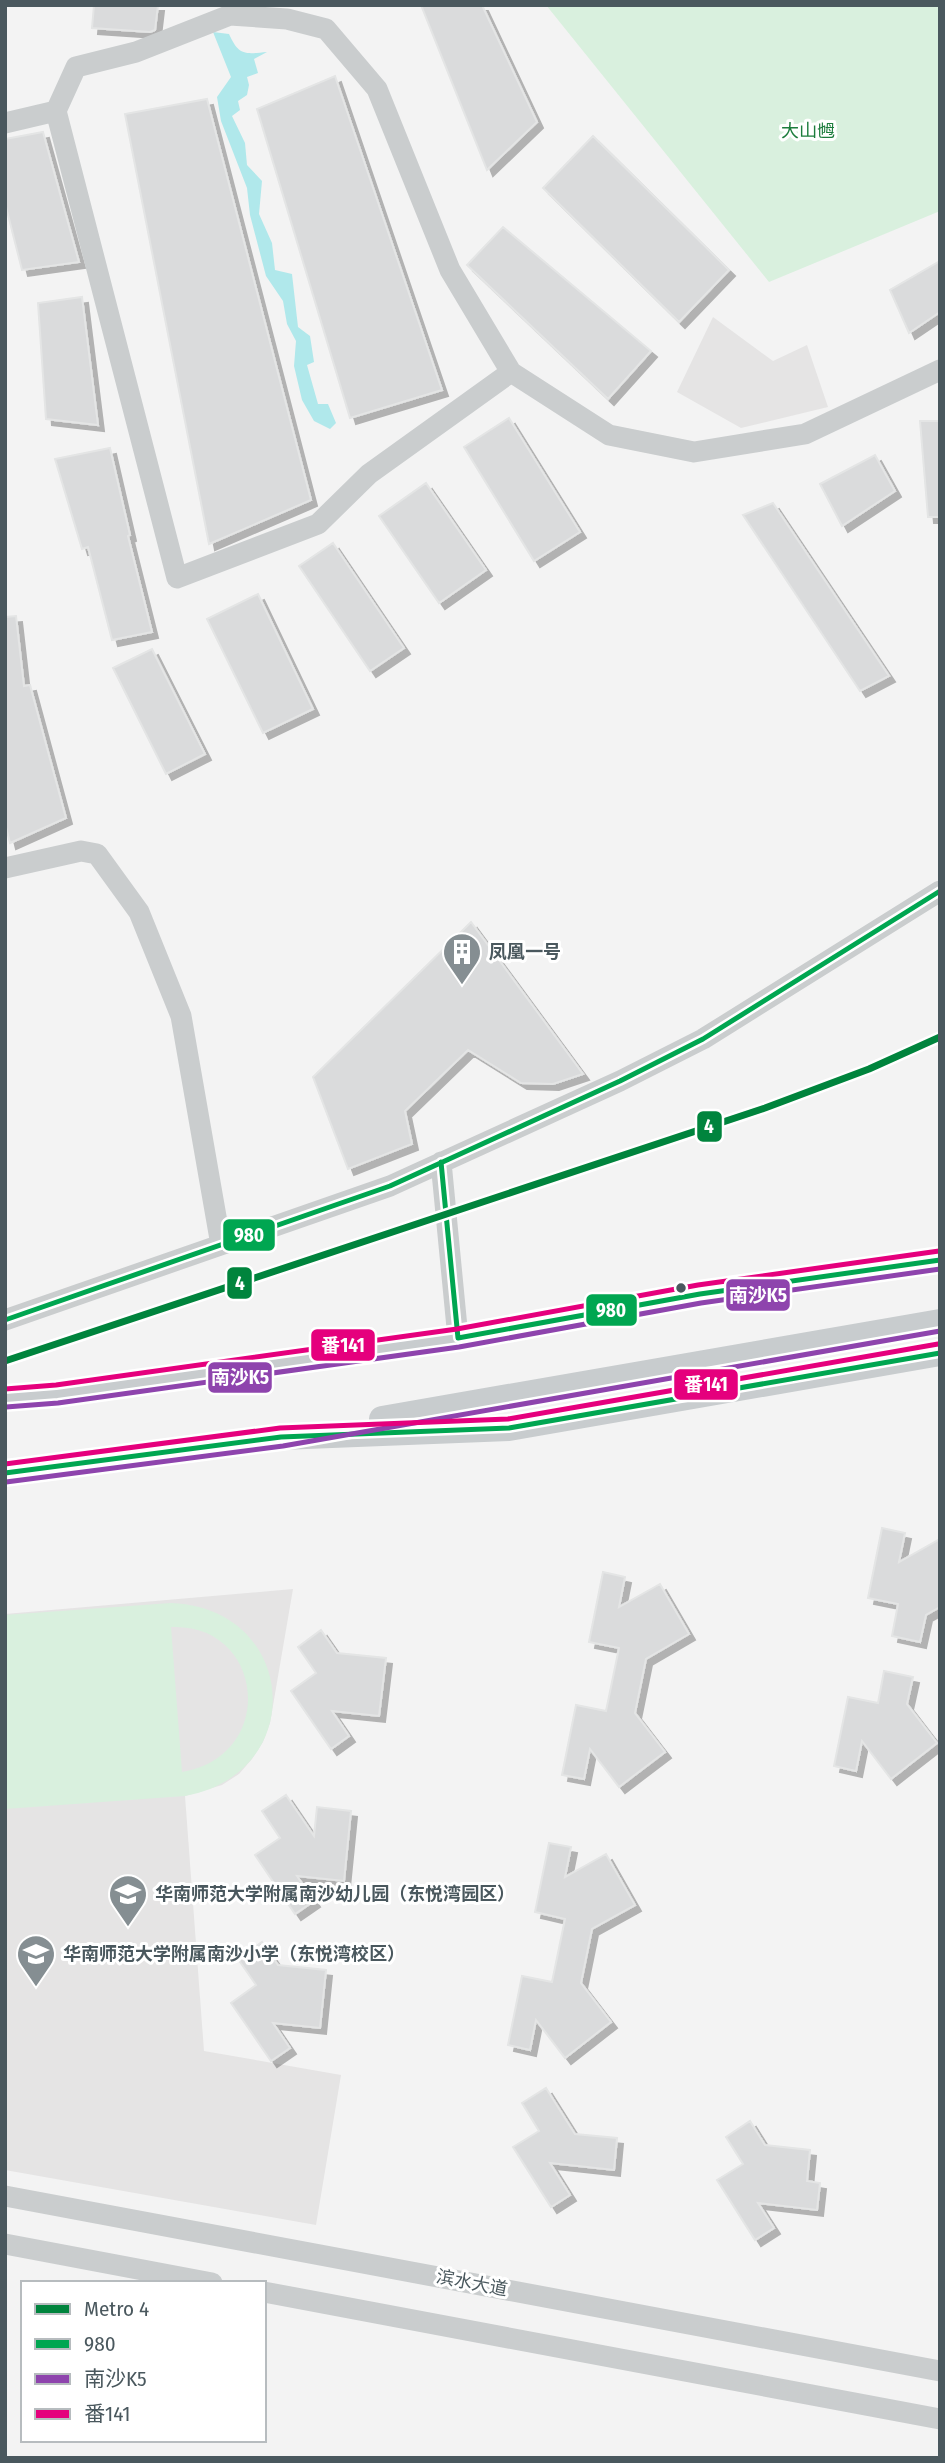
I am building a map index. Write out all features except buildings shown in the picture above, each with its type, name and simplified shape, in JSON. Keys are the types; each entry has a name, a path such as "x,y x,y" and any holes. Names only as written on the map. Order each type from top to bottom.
{"main road":[{"path":"5,1398 57,1394 458,1338 700,1294 940,1260"},
{"path":"5,1473 281,1437 940,1322"},
{"path":"281,1437 509,1429 940,1353"}],"street":[{"path":"510,372 369,474 318,524 177,578 56,111 76,67 136,52 230,15 287,19 326,29 377,89 450,270 510,372 609,435 694,452 805,435 940,370"},
{"path":"5,123 56,111"},
{"path":"5,868 81,851 97,854 139,912 181,1016 221,1245"},
{"path":"5,1320 390,1186 620,1081 703,1039 940,891"},
{"path":"441,1162 458,1338"},
{"name":"滨水大道","path":"5,2196 940,2371"},
{"path":"5,2244 201,2281"},
{"path":"266,2292 940,2419"}],"shaded area":[{"path":"713,317 773,361 807,345 828,407 741,428 677,392"},
{"path":"293,1589 270,1723 263,1742 239,1774 222,1785 185,1796 204,2051 341,2075 316,2225 5,2170 5,1614"}],"green space":[{"name":"大山乸","path":"546,5 940,5 940,211 769,282"},
{"path":"171,1603 213,1612 244,1632 264,1660 272,1693 269,1726 253,1757 225,1781 185,1796 5,1809 5,1615","holes":["171,1627 202,1631 226,1646 241,1667 248,1692 245,1718 234,1742 213,1761 182,1772"]}],"water":[{"path":"213,32 229,34 236,46 244,52 267,52 254,59 258,73 247,77 247,95 238,101 240,110 232,116 245,143 247,165 262,181 259,214 272,243 275,270 292,274 298,327 310,336 314,362 307,365 318,404 328,404 336,423 330,429 314,421 302,400 294,366 296,341 287,324 283,301 266,276 250,215 247,188 221,121 217,97 231,77"}],"metro line":[{"name":"4","path":"5,1361 765,1108 869,1069 940,1037"}],"transit line":[{"name":"980","path":"5,1320 390,1186 620,1081 703,1039 940,891"},
{"name":"980","path":"441,1162 458,1338 700,1294 940,1260"},
{"name":"番141","path":"5,1389 56,1385 457,1329 698,1285 939,1251"},
{"name":"南沙K5","path":"6,1407 58,1403 459,1347 701,1303 940,1269"},
{"name":"南沙K5","path":"6,1482 283,1446 940,1331"},
{"name":"番141","path":"5,1464 280,1428 508,1419 938,1344"},
{"name":"980","path":"5,1473 281,1437 509,1428 940,1353"}],"place":[{"name":"凤凰一号","path":"462,986"},
{"name":"华南师范大学附属南沙幼儿园（东悦湾园区）","path":"128,1928"},
{"name":"华南师范大学附属南沙小学（东悦湾校区）","path":"36,1988"}]}
